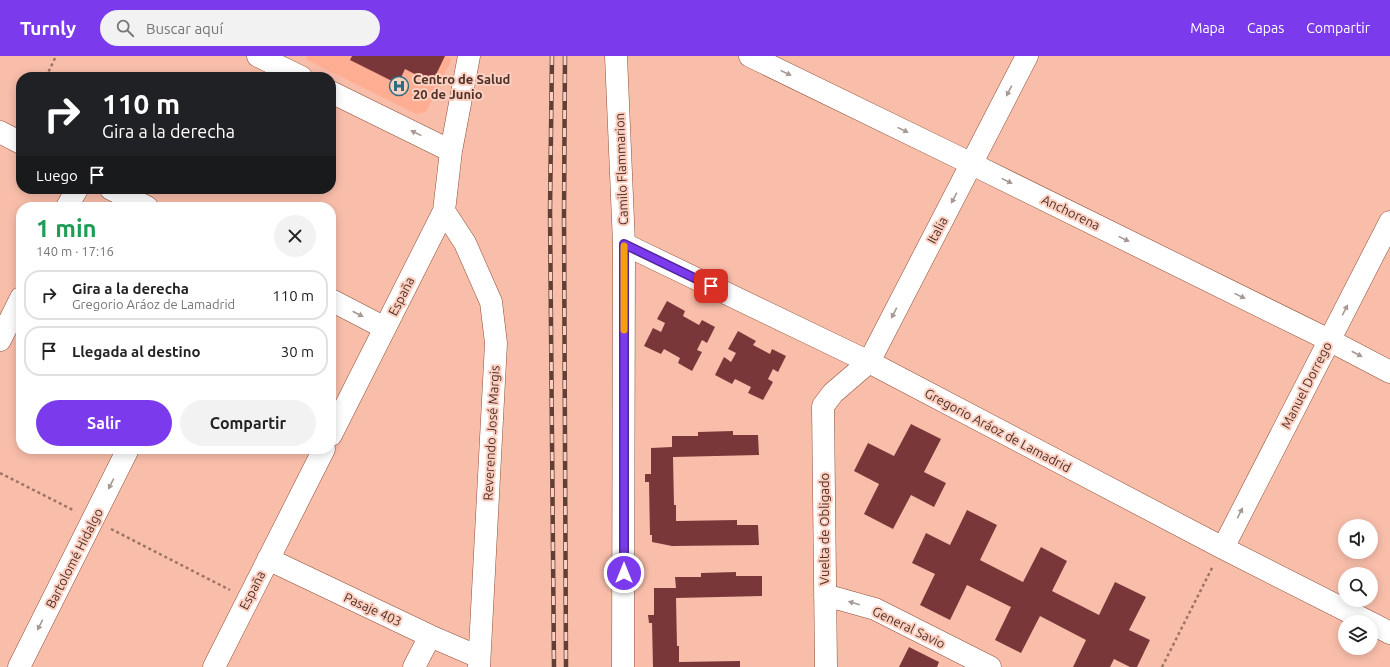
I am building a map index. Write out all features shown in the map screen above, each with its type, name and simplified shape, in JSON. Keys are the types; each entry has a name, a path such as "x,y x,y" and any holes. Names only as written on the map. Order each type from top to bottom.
{"street":[{"path":"258,56 291,72"},
{"path":"336,94 451,151 469,56"},
{"name":"Camilo Flammarion","path":"616,56 624,244 623,667"},
{"name":"Anchorena","path":"750,56 1329,340 1390,372"},
{"name":"Italia","path":"832,393 869,362 1027,56"},
{"path":"0,132 16,140"},
{"name":"España","path":"336,425 444,211 451,151"},
{"path":"121,194 137,202"},
{"name":"Reverendo José Margis","path":"444,211 465,243 491,302 496,343 479,662"},
{"name":"Manuel Dorrego","path":"1222,548 1390,222"},
{"name":"Gregorio Aráoz de Lamadrid","path":"624,244 869,362 1222,548 1356,615"},
{"path":"336,303 385,328"},
{"path":"0,340 16,308"},
{"name":"Vuelta de Obligado","path":"826,667 824,406 832,393"},
{"name":"Bartolomé Hidalgo","path":"20,667 126,454"},
{"name":"España","path":"214,667 321,454"},
{"name":"Pasaje 403","path":"268,559 430,636 479,662"},
{"name":"General Savio","path":"825,595 875,609 990,667"},
{"name":"Gregorio Aráoz de Lamadrid","path":"1378,626 1390,633"},
{"path":"414,667 430,636"}],"path":[{"path":"48,72 56,56"},
{"path":"0,473 248,599"},
{"path":"1162,667 1222,548"}],"shaded area":[{"name":"Centro de Salud 20 de Junio","path":"307,56 446,56 452,59 426,112 416,114 336,74 336,72 331,72 305,59"}],"building":[{"path":"352,56 445,56 432,83 405,69 398,84 350,60"},
{"path":"667,301 685,311 683,316 699,325 702,320 715,327 707,343 702,340 697,350 702,352 692,371 678,363 680,358 664,349 661,354 644,346 653,328 661,332 665,323 657,319"},
{"path":"738,331 756,341 753,345 770,354 772,349 786,356 778,372 773,369 768,379 773,382 763,400 748,393 751,387 735,379 732,384 715,375 724,357 731,362 736,353 728,349"},
{"path":"911,424 941,439 924,472 946,483 934,507 911,495 893,529 864,514 879,484 854,471 868,443 894,456"},
{"path":"733,431 733,435 758,435 759,455 673,457 674,505 676,505 676,521 737,520 737,525 758,525 759,545 672,546 652,542 652,535 650,535 649,482 645,482 645,474 651,474 651,448 672,447 672,436 698,436 698,432"},
{"path":"967,510 997,525 980,560 1023,582 1041,547 1067,561 1052,591 1099,615 1115,582 1146,597 1129,630 1150,640 1137,667 1130,667 1114,659 1110,667 1073,667 1086,640 1040,616 1021,653 995,640 1011,607 967,585 950,620 920,605 935,574 912,563 926,533 950,545"},
{"path":"736,572 736,576 762,576 762,596 676,598 677,646 679,646 679,662 740,661 740,667 653,667 652,623 649,623 648,615 654,615 654,588 676,588 675,577 701,577 701,573"},
{"path":"909,647 939,662 937,667 899,667"}],"railway":[{"path":"552,56 550,210 554,667"},
{"path":"565,56 564,217 566,667"}],"slow traffic":[{"path":"624,246 624,330"}],"place":[{"name":"Centro de Salud 20 de Junio","path":"399,86"}],"route":[{"path":"624,573 624,244 711,286"}]}
